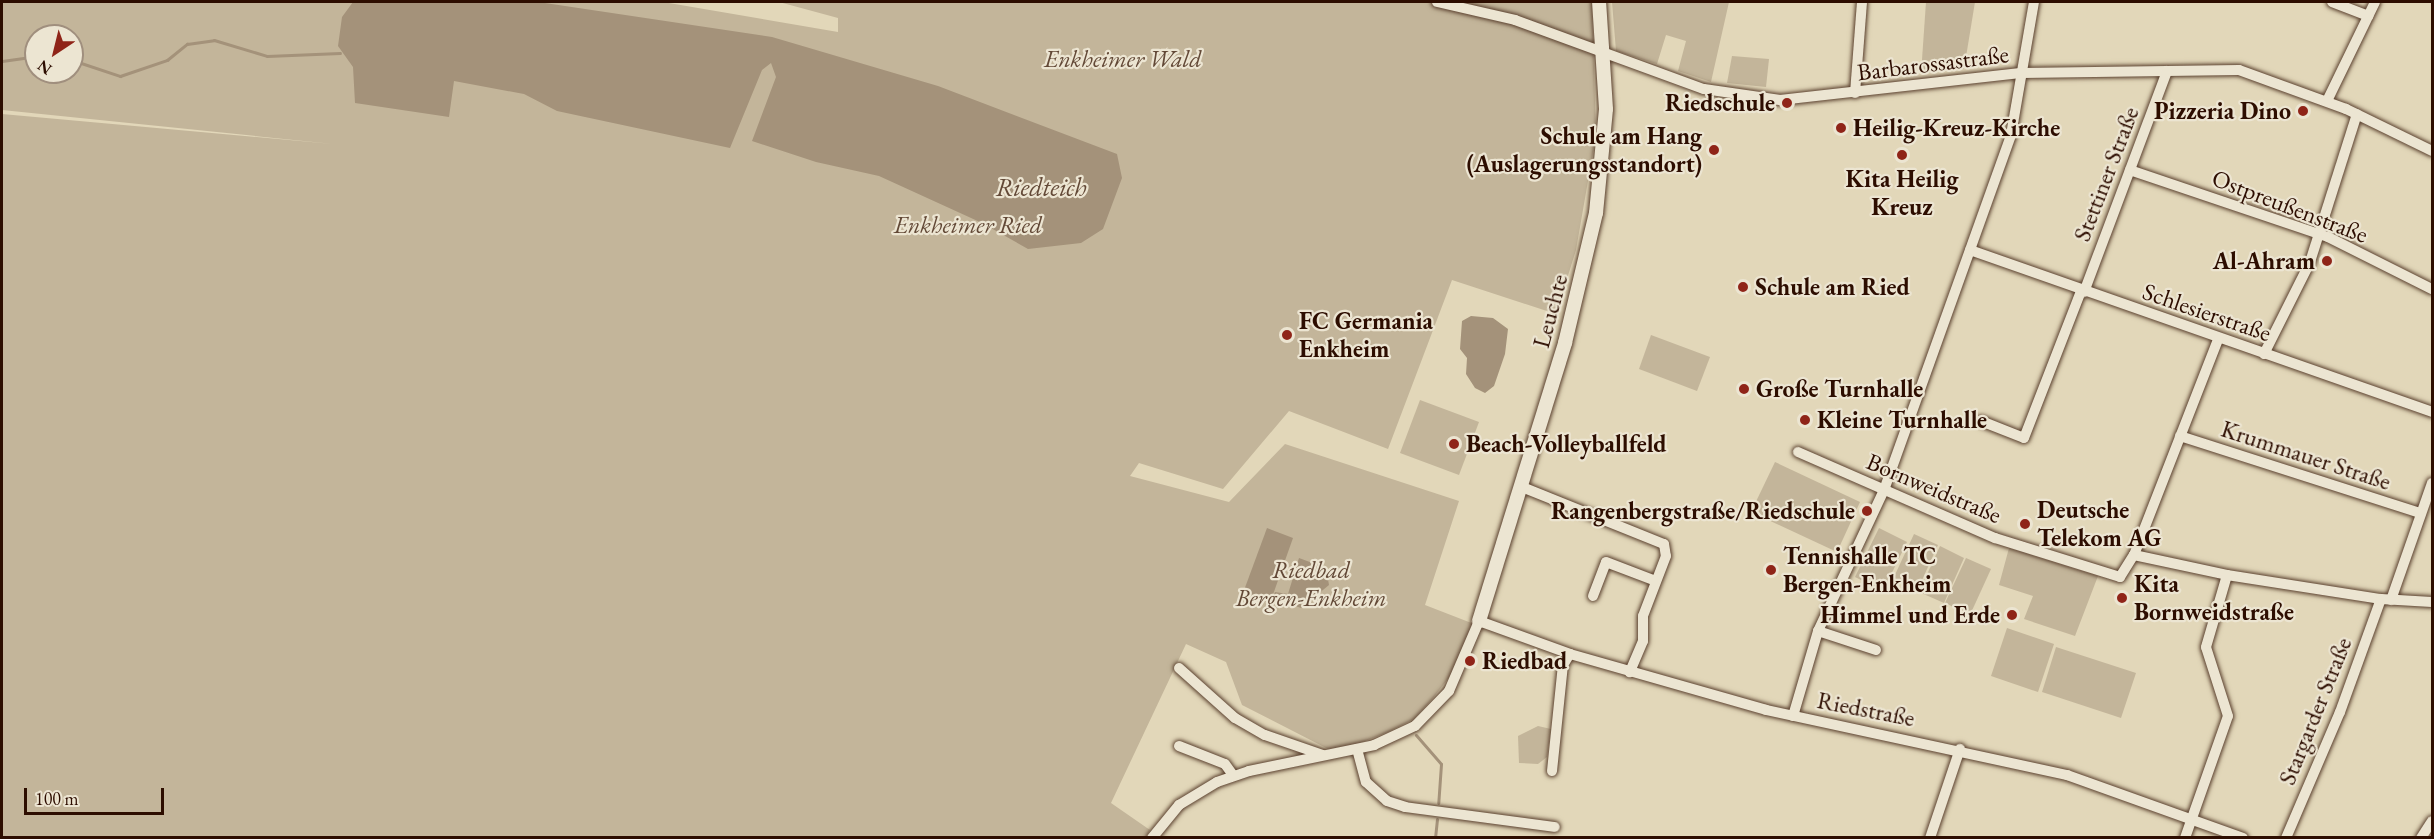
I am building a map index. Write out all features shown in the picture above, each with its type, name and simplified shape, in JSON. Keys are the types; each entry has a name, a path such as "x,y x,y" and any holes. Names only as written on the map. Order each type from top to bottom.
{"street":[{"name":"Barbarossastraße","path":"1437,2 1515,20 1605,55 1715,92 1780,100 2022,73 2240,70 2327,101 2433,152"},
{"name":"Leuchte","path":"1479,621 1569,328 1596,213 1603,153 1605,55 1599,2"},
{"path":"1855,93 1862,2"},
{"path":"1793,716 1818,631 1884,490 2012,135 2034,2"},
{"path":"2332,2 2368,16"},
{"path":"2327,101 2375,2"},
{"name":"Stettiner Straße","path":"1981,421 2024,438 2167,71"},
{"path":"2264,354 2298,292 2357,114"},
{"name":"Ostpreußenstraße","path":"2130,170 2318,233 2433,289"},
{"name":"Schlesierstraße","path":"1970,250 2218,339 2433,412"},
{"path":"2218,339 2134,555 2227,575 2386,600 2433,602"},
{"name":"Krummauer Straße","path":"2180,436 2420,513"},
{"name":"Bornweidstraße","path":"1798,452 1995,538 2114,576 2124,575 2134,555"},
{"name":"Stargarder Straße","path":"2286,837 2433,483"},
{"path":"1522,487 1662,541 1667,551 1642,616 1643,641 1630,672"},
{"path":"1593,596 1606,562 1656,580"},
{"path":"2185,837 2228,716 2206,647 2227,575"},
{"path":"1152,837 1179,805 1233,776 1357,749 1405,732 1434,709 1460,673 1479,621"},
{"name":"Riedstraße","path":"1479,621 1570,654 1793,716 1960,749 2102,785 2243,837"},
{"path":"1818,631 1876,650"},
{"path":"1552,771 1563,665 1570,654"},
{"path":"1179,668 1235,718 1265,735 1326,756"},
{"path":"1179,746 1225,764 1233,776"},
{"path":"1357,749 1366,782 1387,801 1405,807 1555,827"},
{"path":"1929,837 1960,749"},
{"path":"2421,837 2433,821"}],"green space":[{"path":"2,2 663,2 838,32 838,18 779,2 1592,2 1596,135 1576,250 1556,314 1452,280 1388,449 1289,411 1223,489 1139,463 1130,476 1229,502 1285,444 1459,501 1425,605 1474,624 1454,671 1414,719 1355,745 1328,749 1242,705 1226,662 1186,644 1111,803 1150,830 1146,837 2,838 2,114 333,144 2,110"},
{"path":"1612,2 1729,2 1711,82 1678,71 1686,41 1666,35 1657,64 1616,51"},
{"path":"1926,2 1975,2 1964,69 1921,74"},
{"path":"1732,56 1769,59 1766,87 1727,83"},
{"path":"1651,335 1710,357 1697,391 1639,369"},
{"path":"1420,400 1479,422 1459,475 1400,453"},
{"path":"1775,462 1860,502 1837,552 1751,512"},
{"path":"1879,528 1907,542 1883,591 1855,577"},
{"path":"1914,534 1938,545 1917,591 1893,579"},
{"path":"1940,546 1964,558 1944,603 1919,592"},
{"path":"2009,548 2098,576 2075,636 2024,619 2033,596 1999,585"},
{"path":"1966,558 1991,569 1970,615 1945,603"},
{"path":"2007,628 2054,644 2038,692 1991,676"},
{"path":"2056,647 2136,673 2121,718 2042,692"},
{"path":"1538,726 1551,729 1547,757 1538,764 1519,763 1518,736"}],"water":[{"name":"Riedteich","path":"353,2 545,3 772,37 938,86 1117,154 1122,178 1103,229 1081,243 1028,249 982,223 879,176 816,162 752,141 776,77 771,63 762,70 730,148 557,111 524,94 454,81 449,117 355,103 353,67 338,46 342,17"},
{"path":"1471,316 1493,318 1508,329 1505,354 1494,386 1485,393 1475,388 1466,374 1467,358 1460,349 1462,321"},
{"path":"1267,528 1293,538 1270,603 1243,593"},
{"path":"1299,558 1326,568 1329,585 1301,608 1273,598 1275,592 1288,594"}],"waterway":[{"path":"84,64 120,76 167,60 187,44 214,40 267,56 340,53"},
{"path":"2,61 24,58"},
{"path":"1416,735 1441,764 1438,803"},
{"path":"1435,838 1437,819"}],"place":[{"name":"Riedschule","path":"1787,103"},
{"name":"Pizzeria Dino","path":"2303,111"},
{"name":"Heilig-Kreuz-Kirche","path":"1841,128"},
{"name":"Schule am Hang (Auslagerungsstandort)","path":"1714,150"},
{"name":"Kita Heilig Kreuz","path":"1902,155"},
{"name":"Al-Ahram","path":"2327,261"},
{"name":"Schule am Ried","path":"1743,287"},
{"name":"FC Germania Enkheim","path":"1287,335"},
{"name":"Große Turnhalle","path":"1744,389"},
{"name":"Kleine Turnhalle","path":"1805,420"},
{"name":"Beach-Volleyballfeld","path":"1454,444"},
{"name":"Rangenbergstraße/Riedschule","path":"1867,511"},
{"name":"Deutsche Telekom AG","path":"2025,524"},
{"name":"Tennishalle TC Bergen-Enkheim","path":"1771,570"},
{"name":"Kita Bornweidstraße","path":"2122,598"},
{"name":"Himmel und Erde","path":"2012,615"},
{"name":"Riedbad","path":"1470,661"}],"park label":[{"name":"Enkheimer Wald","path":"1123,59"},
{"name":"Enkheimer Ried","path":"968,225"},
{"name":"Riedbad Bergen-Enkheim","path":"1311,584"}]}
